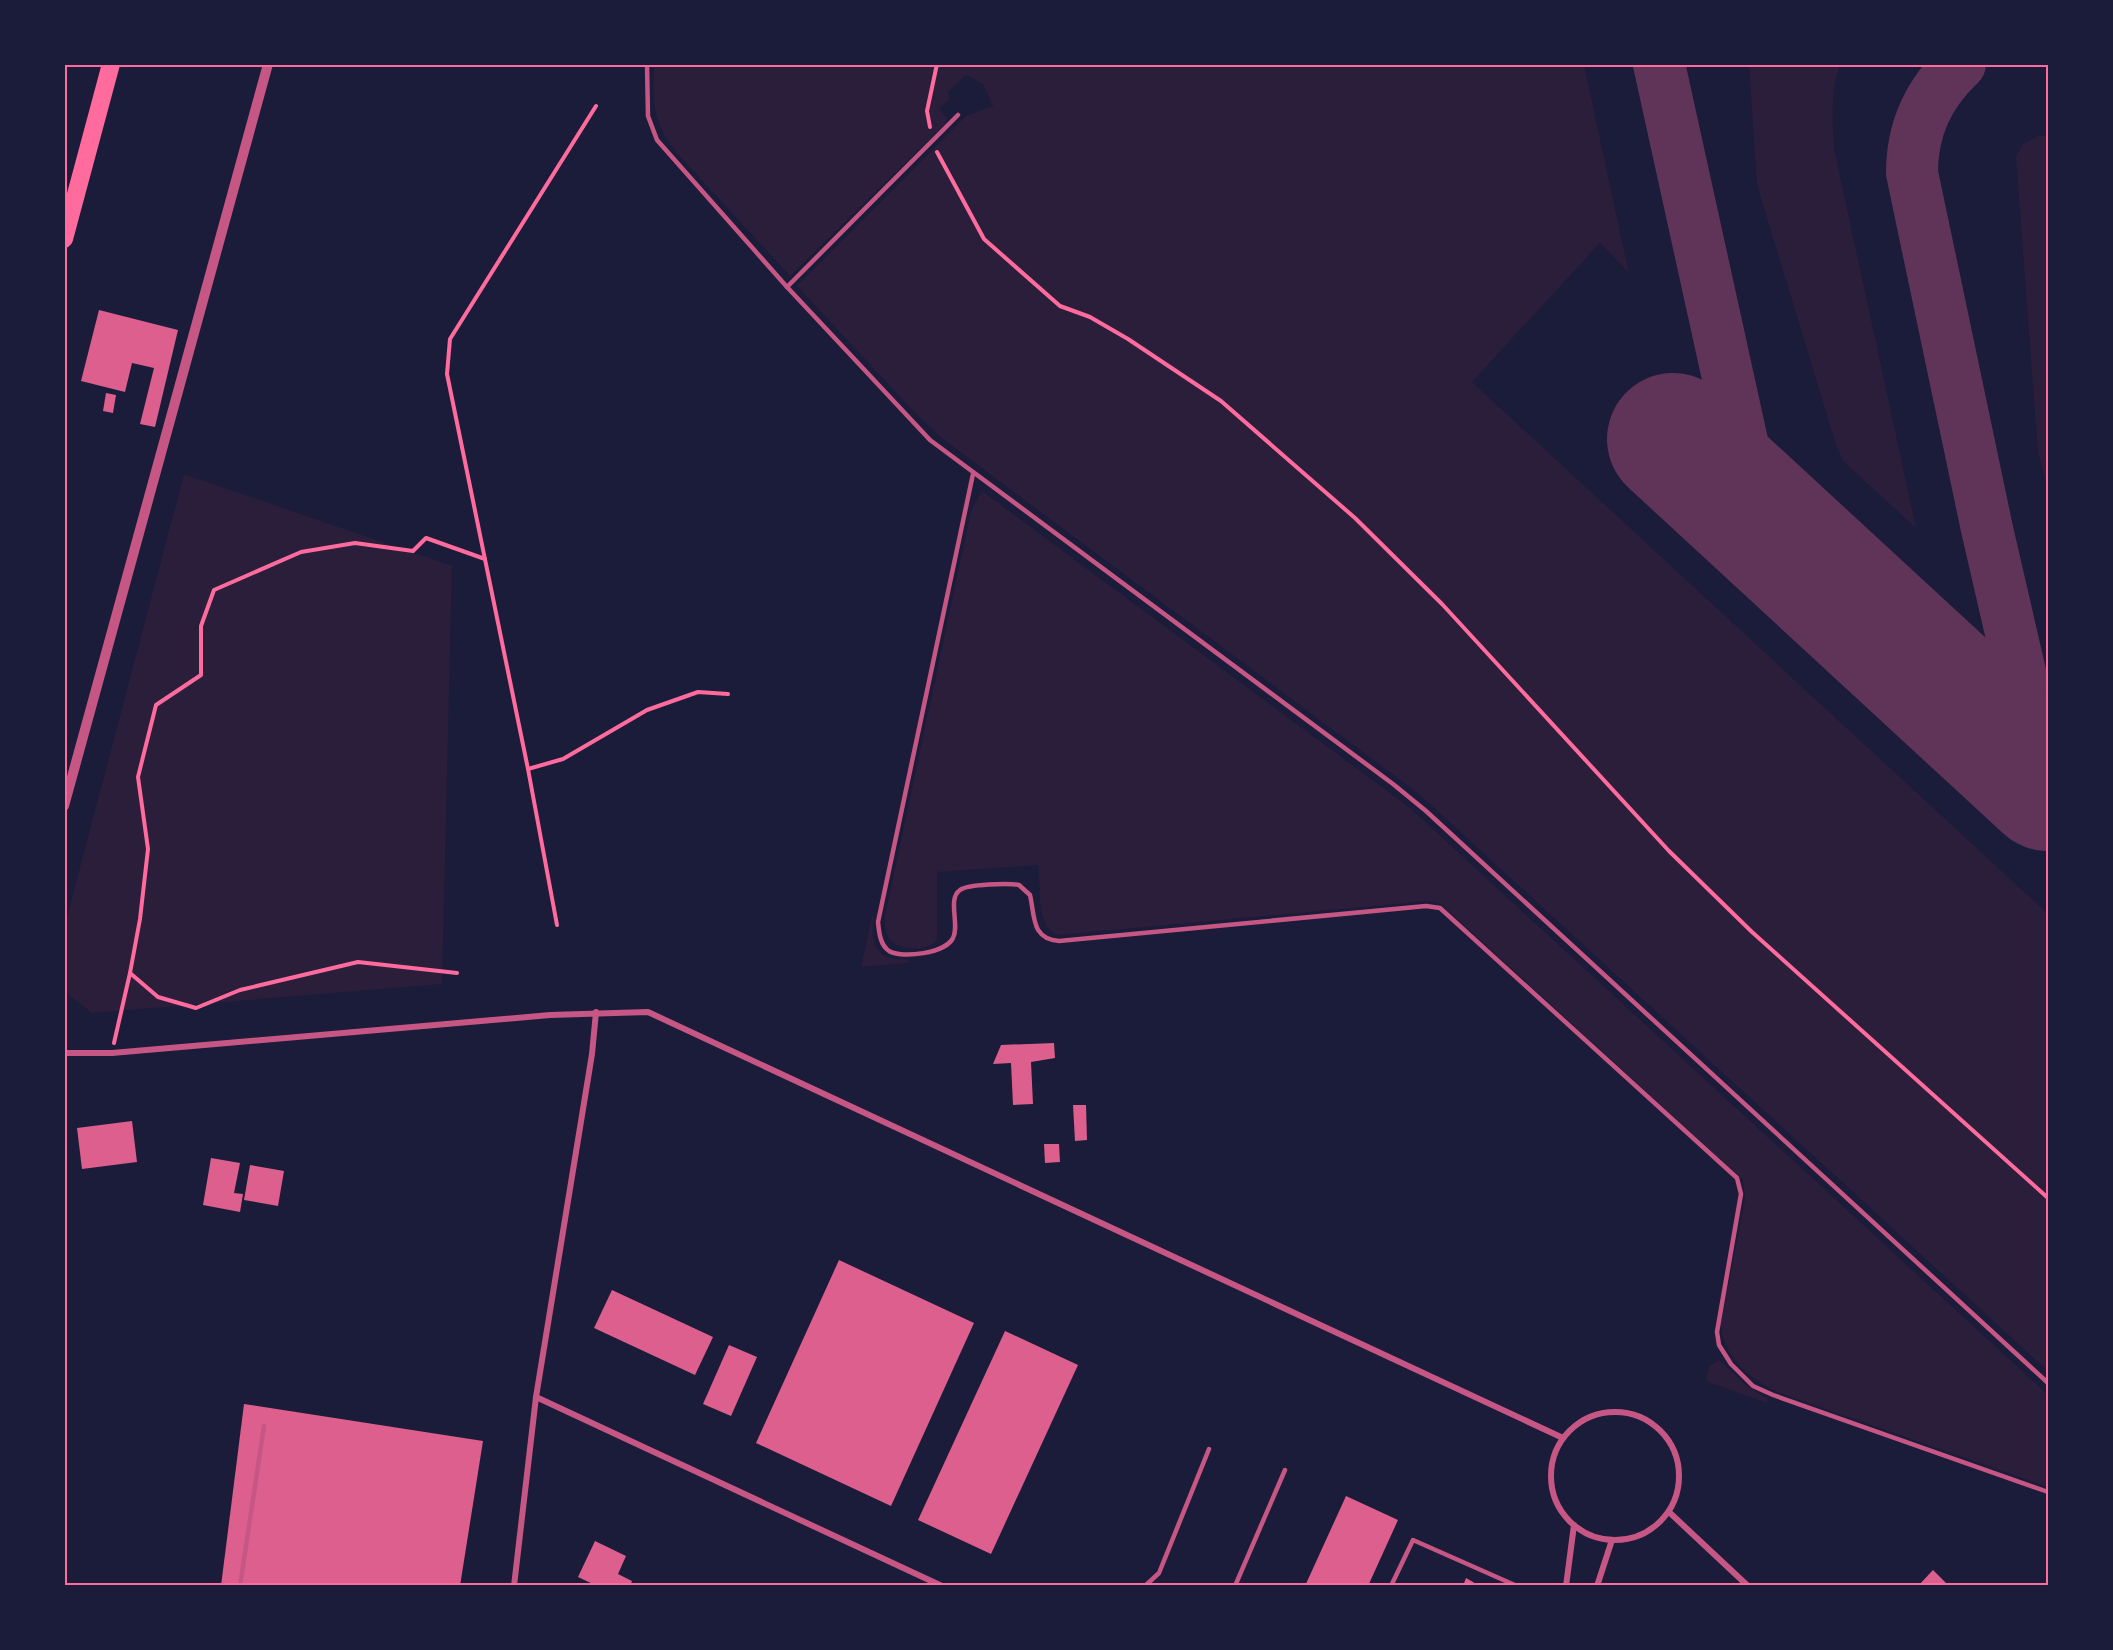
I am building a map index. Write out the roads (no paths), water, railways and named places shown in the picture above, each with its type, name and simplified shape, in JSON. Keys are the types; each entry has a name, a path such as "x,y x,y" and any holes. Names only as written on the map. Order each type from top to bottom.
{"highway":[{"path":"64,239 111,64"}],"street":[{"path":"64,806 268,64"},
{"path":"514,1586 536,1397 592,1054 596,1012"},
{"path":"64,1053 112,1053 596,1012 648,1012 1563,1438"},
{"path":"536,1397 942,1586"},
{"path":"1621,1412 1643,1417 1661,1430 1674,1448 1679,1470 1678,1492 1669,1512 1653,1528 1634,1538 1612,1540 1592,1536 1574,1525 1561,1510 1553,1493 1551,1474 1554,1455 1563,1438 1579,1422 1599,1413 1621,1412"},
{"path":"1669,1512 1748,1586"},
{"path":"1566,1586 1574,1525"},
{"path":"1597,1586 1612,1540"}],"lane":[{"path":"647,64 648,116 657,140 787,287 930,440 1393,784 1426,811 2049,1383"},
{"path":"787,287 934,142 958,115"},
{"path":"974,474 878,922 880,937 886,948 895,953 904,954 937,951 948,945 956,930 955,897 957,892 965,887 1019,885 1030,895 1033,920 1038,932 1047,939 1059,941 1426,906 1440,908 1737,1178 1741,1194 1717,1332 1724,1354 1746,1380 1773,1395 2049,1492"},
{"path":"240,1586 264,1426"},
{"path":"1145,1586 1159,1573 1209,1449"},
{"path":"1235,1586 1285,1470"},
{"path":"1391,1586 1413,1540 1517,1586"}]}
